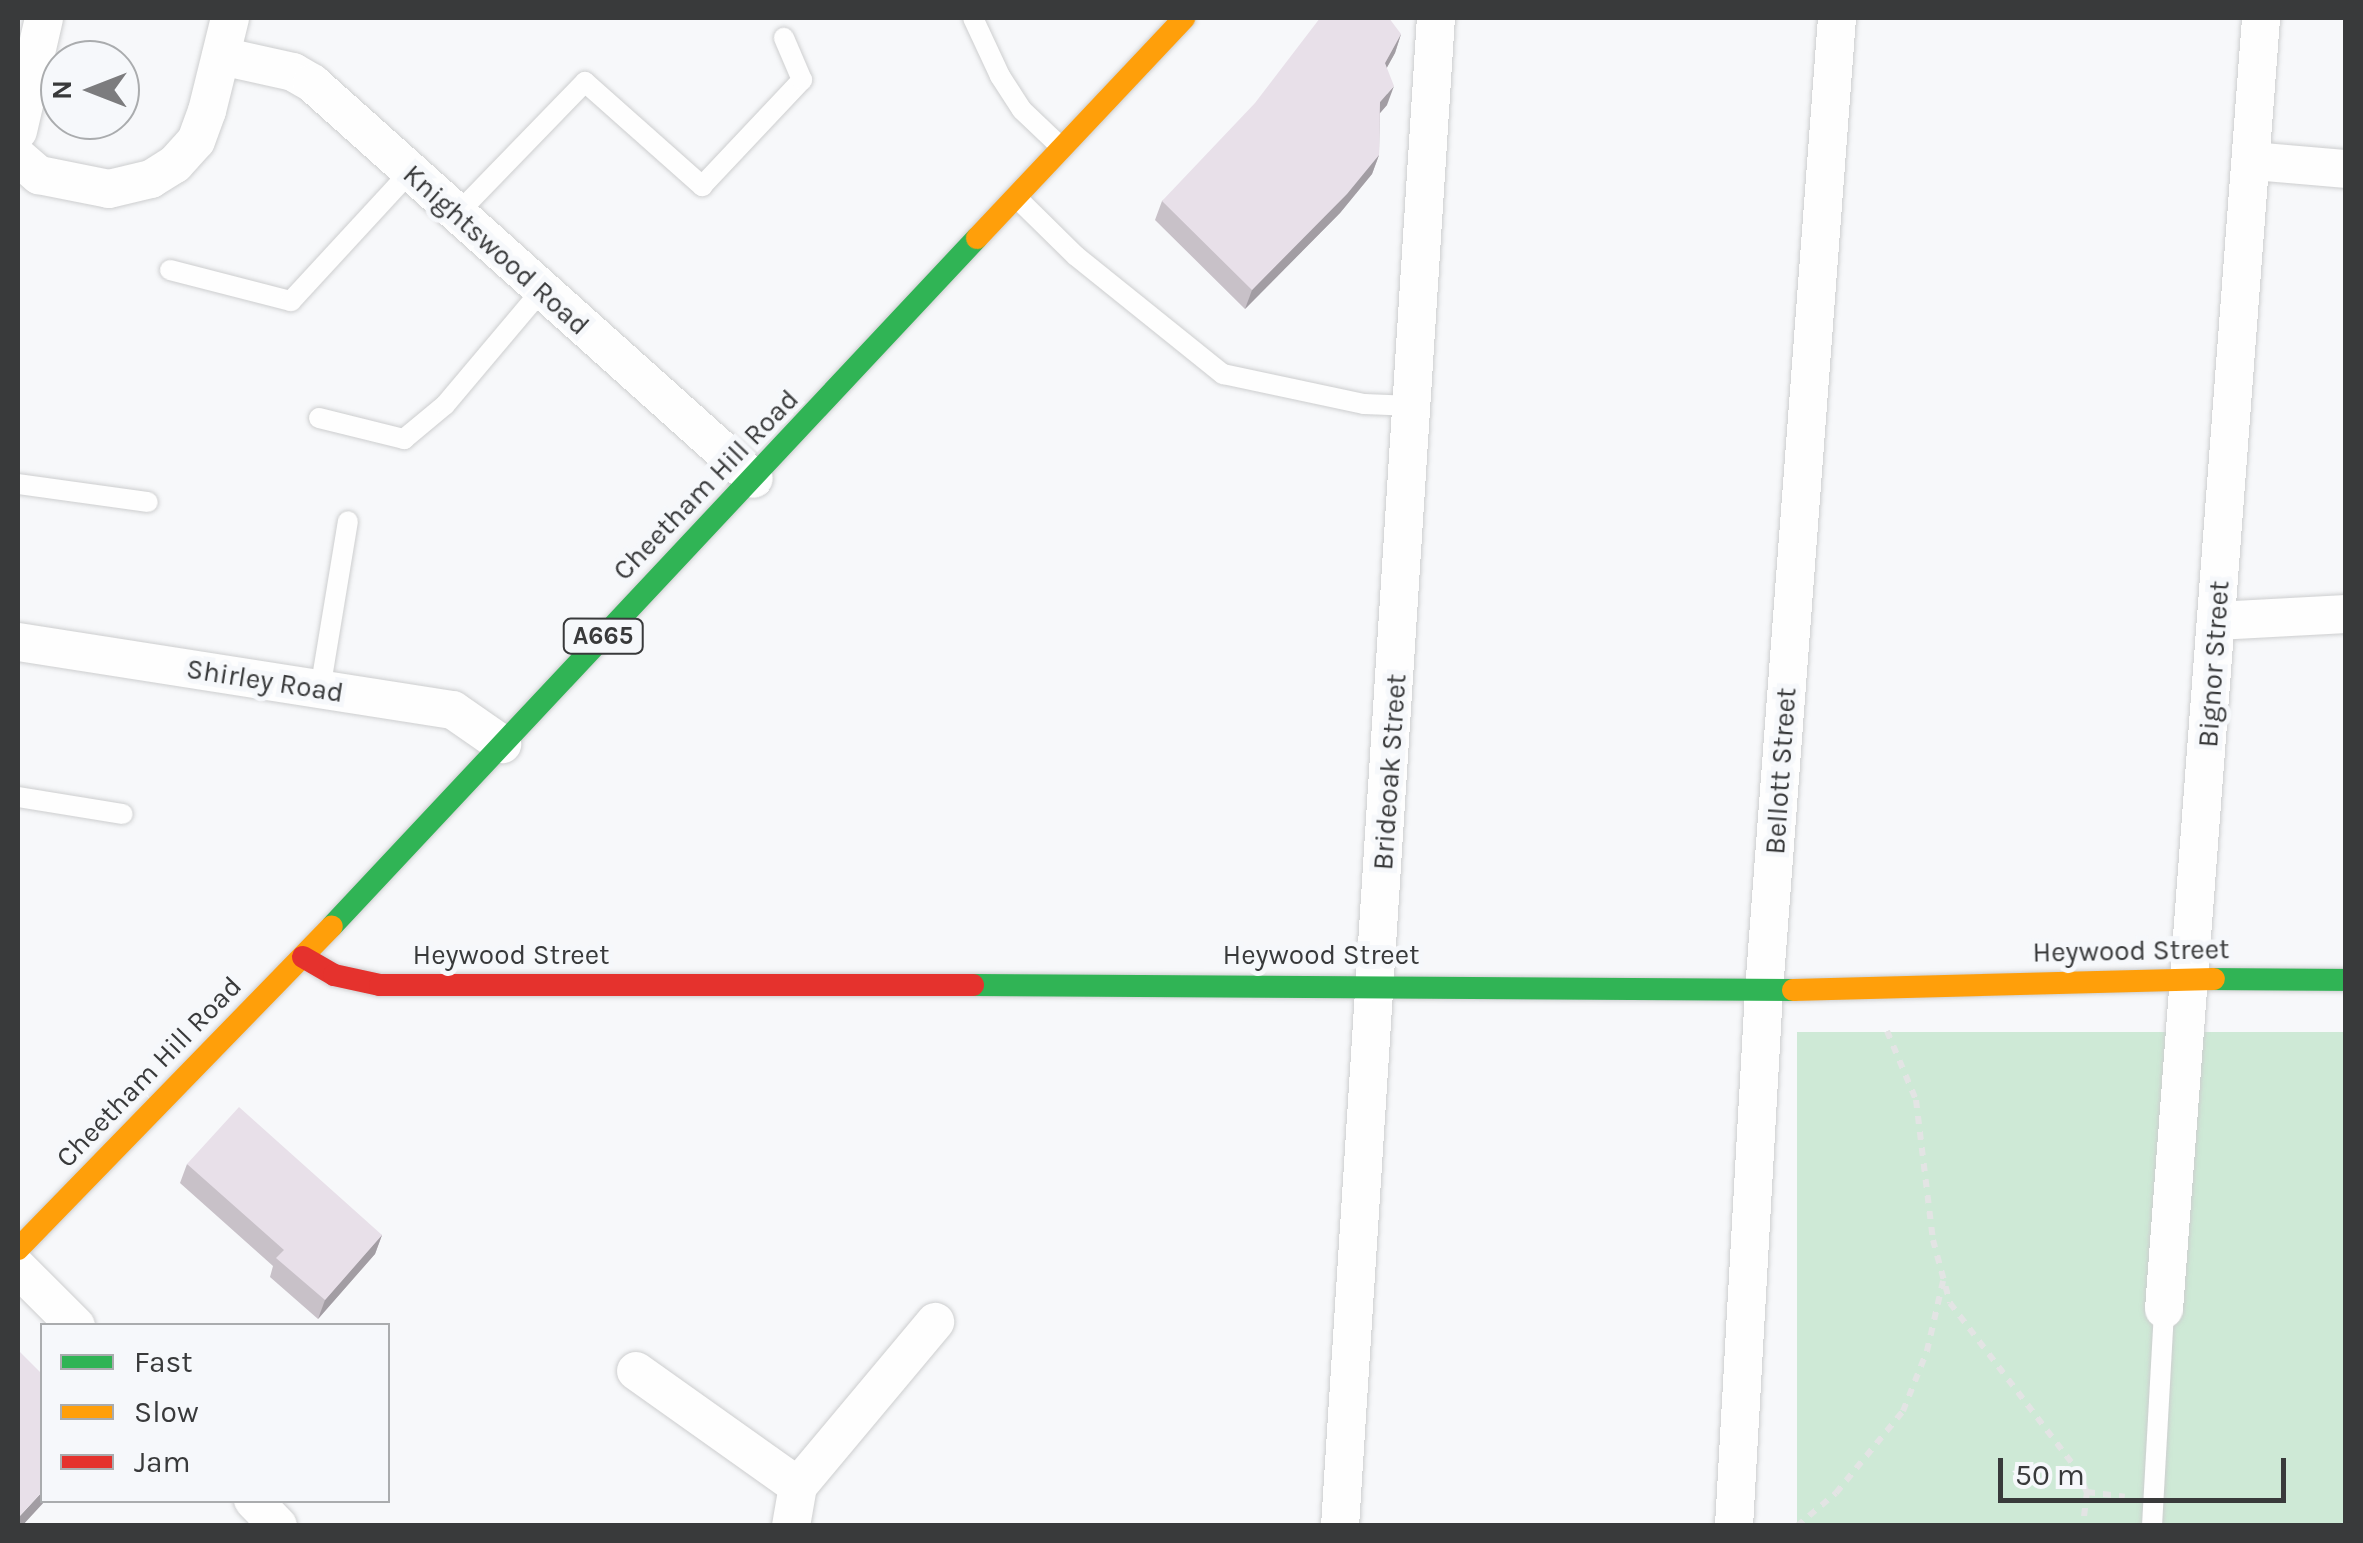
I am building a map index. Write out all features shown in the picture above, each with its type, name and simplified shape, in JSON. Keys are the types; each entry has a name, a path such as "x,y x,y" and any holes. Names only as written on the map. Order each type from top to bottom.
{"main road":[{"name":"Cheetham Hill Road","path":"18,1249 303,957 1184,18"},
{"name":"Heywood Street","path":"303,957 334,975 380,985 1376,985 1764,991 2190,978 2346,980"}],"street":[{"path":"18,131 44,18"},
{"path":"18,157 40,175 109,189 151,179 175,164 196,141 230,18"},
{"name":"Brideoak Street","path":"1340,1526 1436,18"},
{"name":"Bellott Street","path":"1734,1526 1764,991 1837,18"},
{"name":"Bignor Street","path":"2164,1310 2261,18"},
{"name":"Knightswood Road","path":"221,56 293,72 312,83 754,479"},
{"path":"2253,161 2346,170"},
{"path":"2217,621 2346,614"},
{"name":"Shirley Road","path":"18,642 462,712 502,744"},
{"path":"18,1268 73,1323"},
{"path":"791,1526 798,1486 935,1322"},
{"path":"636,1371 798,1486"},
{"path":"256,1503 278,1526"}],"lane":[{"path":"973,18 1000,76 1022,110 1062,148"},
{"path":"457,214 585,82 702,186 802,80 784,38"},
{"path":"170,270 291,300 410,172"},
{"path":"1016,198 1076,256 1224,374 1364,404 1413,406"},
{"path":"319,418 404,438 444,405 541,291"},
{"path":"19,491 148,502"},
{"path":"320,690 348,521"},
{"path":"18,797 124,814"},
{"path":"2152,1526 2164,1310"}],"path":[{"path":"1868,988 1916,1100 1933,1240 1950,1302 2077,1470 2087,1492 2082,1526"},
{"path":"1797,1526 1836,1493 1903,1411 1927,1351 1943,1278"}],"green space":[{"path":"1797,1032 2345,1032 2345,1525 1797,1525"}],"building":[{"path":"1320,18 1389,18 1401,34 1385,63 1394,86 1380,102 1379,155 1347,194 1252,290 1162,201 1255,103"},
{"path":"239,1107 382,1235 325,1300 276,1258 284,1250 187,1164"},
{"path":"18,1350 40,1372 40,1494 18,1518"}],"traffic: fast":[{"path":"332,926 977,238"},
{"path":"2214,979 2346,980"},
{"path":"973,985 1793,990"}],"traffic: slow":[{"path":"977,238 1184,18"},
{"path":"18,1249 332,926"},
{"path":"1793,990 2214,979"}],"traffic: jam":[{"path":"303,957 334,975 380,985 973,985"}]}
